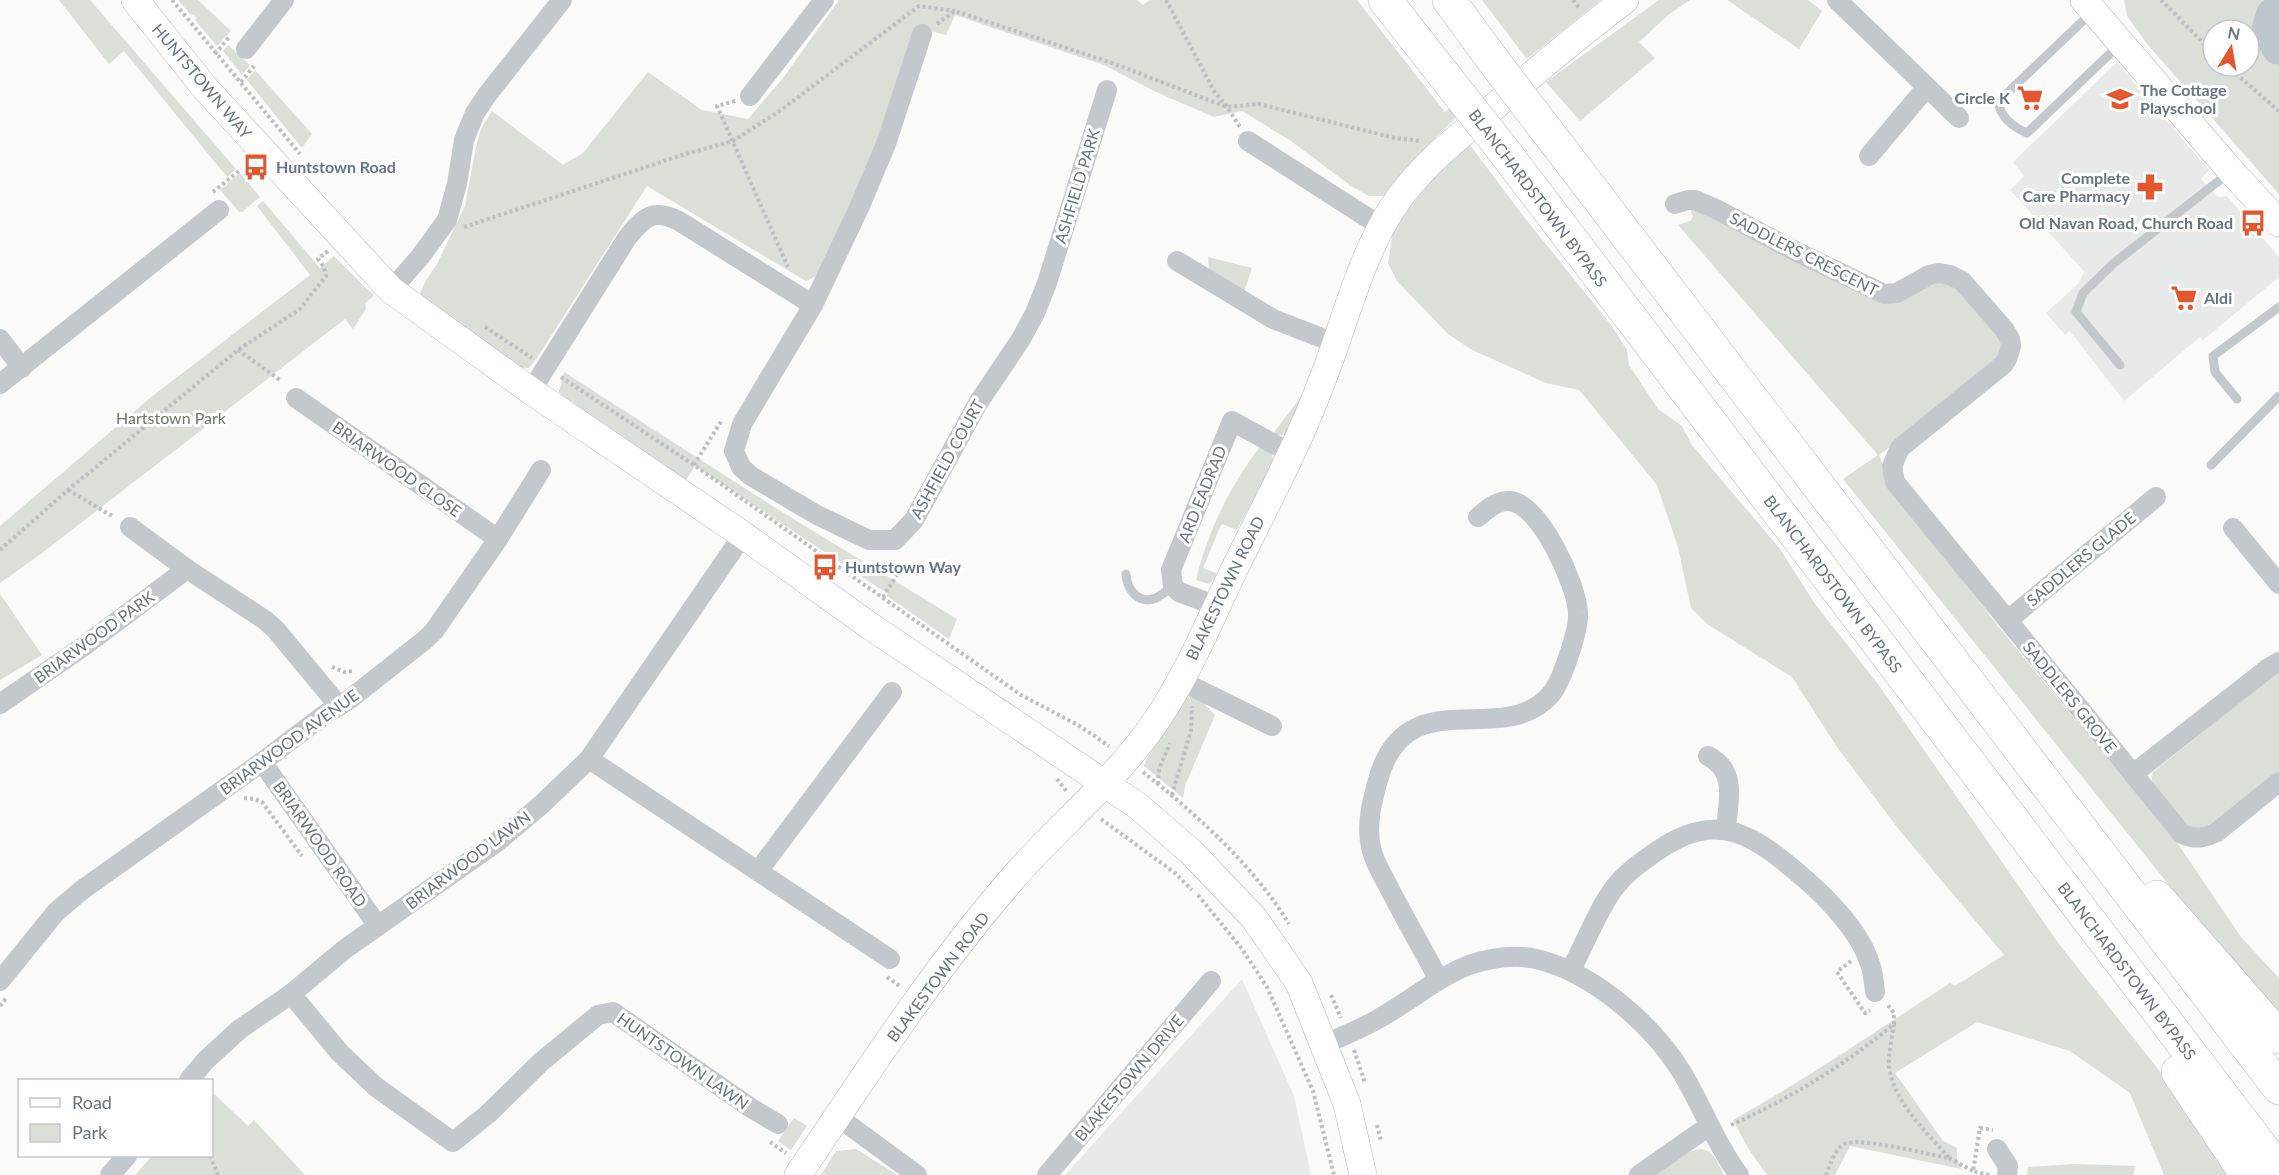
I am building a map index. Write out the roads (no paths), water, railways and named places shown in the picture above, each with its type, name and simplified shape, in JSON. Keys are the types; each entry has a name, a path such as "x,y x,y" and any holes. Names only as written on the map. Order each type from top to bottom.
{"highway":[{"name":"BLANCHARDSTOWN BYPASS","path":"1385,0 1497,142 2279,1170"},
{"path":"1449,0 2279,1088"},
{"path":"1631,241 1711,320 2101,828 2279,1037"},
{"path":"1838,591 1884,675 2115,990 2182,1077 2247,1175"}],"street":[{"name":"HUNTSTOWN WAY","path":"135,0 205,88 391,290 531,391 743,535 870,626 1138,806 1191,852 1254,918 1299,983 1347,1104 1363,1175"},
{"path":"246,49 284,0"},
{"path":"391,290 420,257 447,220 457,184 464,140 471,121 487,95 562,0"},
{"path":"750,96 784,65 824,0"},
{"name":"BLAKESTOWN ROAD","path":"801,1171 919,1000 1013,879 1104,783 1156,721 1186,692 1216,606 1292,454 1315,400 1365,260 1404,192 1439,155 1553,57 1625,0"},
{"path":"1837,0 1959,118"},
{"path":"2095,4 2116,37 2230,171 2279,223"},
{"name":"ASHFIELD COURT","path":"922,34 886,144 873,176 742,424 734,452 736,459 751,476 817,515 869,540 895,540 914,520 978,403 1021,339 1047,283"},
{"path":"1869,156 1926,88"},
{"name":"ASHFIELD PARK","path":"1047,283 1107,90"},
{"path":"1248,141 1382,227"},
{"name":"SADDLERS CRESCENT","path":"1675,204 1695,200 1884,294 1908,288 1929,275 1939,273 1950,275 1962,281 2004,329 2011,346 2003,365 1900,448 1892,466"},
{"path":"0,384 219,210"},
{"path":"531,391 557,370 627,238 639,223 653,215 667,215 679,221 808,302"},
{"path":"1190,262 1272,319 1335,344"},
{"path":"0,339 22,368"},
{"name":"BRIARWOOD CLOSE","path":"296,398 498,539"},
{"name":"ARD EADRAD","path":"1173,586 1171,570 1232,421 1292,454"},
{"name":"SADDLERS GROVE","path":"1892,466 1895,482 2182,834 2191,838 2206,838 2217,832 2279,782"},
{"name":"BRIARWOOD AVENUE","path":"4,989 64,905 105,873 382,675 434,631 498,539 541,470"},
{"name":"SADDLERS GLADE","path":"2008,620 2156,497"},
{"path":"1439,980 1400,909 1371,848 1370,817 1382,766 1391,749 1415,728 1440,720 1512,717 1534,707 1551,694 1563,671 1578,614 1572,584 1558,553 1534,518 1521,504 1510,501 1497,503 1478,517"},
{"path":"130,527 187,569 265,620 276,630 339,706"},
{"path":"2233,528 2279,584"},
{"name":"BRIARWOOD LAWN","path":"190,1079 206,1060 240,1029 291,994 345,949 497,842 541,805 589,759 743,535"},
{"name":"BRIARWOOD PARK","path":"0,704 91,641 187,569"},
{"path":"1173,586 1179,592 1216,606"},
{"path":"2133,774 2279,662"},
{"path":"759,870 892,692"},
{"path":"1186,692 1272,726"},
{"path":"1708,756 1721,764 1728,777 1726,829"},
{"path":"589,759 890,959"},
{"name":"BRIARWOOD ROAD","path":"262,762 378,926"},
{"path":"1570,971 1610,895 1631,870 1657,851 1679,839 1699,831 1726,829 1760,844 1800,875 1833,905 1869,960 1876,1001"},
{"path":"1324,1044 1379,1019 1439,980 1467,966 1505,957 1534,958 1570,971 1609,995 1656,1037 1682,1071 1709,1126 1738,1175"},
{"name":"BLAKESTOWN DRIVE","path":"1047,1175 1211,981"},
{"name":"HUNTSTOWN LAWN","path":"291,994 340,1053 376,1088 453,1142 488,1114 541,1062 598,1015 614,1012 751,1108 778,1124"},
{"path":"838,1117 917,1175"},
{"path":"1639,1175 1709,1126"},
{"path":"1996,1149 2008,1166 2007,1175"},
{"path":"110,1175 125,1157"}],"lane":[{"path":"2095,4 1998,102 2000,112 2016,129 2027,133 2116,37"},
{"path":"2120,365 2076,312 2083,293 2114,263 2230,171"},
{"path":"2237,399 2215,372 2213,356 2279,307"},
{"path":"2211,465 2279,396"},
{"path":"1126,574 1127,586 1137,597 1151,600 1173,586"}],"waterway":[{"path":"2279,9 2273,15 2268,31 2279,48"}],"place":[{"name":"Circle K","path":"2030,98"},
{"name":"The Cottage Playschool","path":"2120,99"},
{"name":"Huntstown Road","path":"256,167"},
{"name":"Complete Care Pharmacy","path":"2150,187"},
{"name":"Old Navan Road, Church Road","path":"2253,223"},
{"name":"Aldi","path":"2184,298"},
{"name":"Huntstown Way","path":"825,567"}],"park label":[{"name":"Hartstown Park","path":"171,418"}]}
